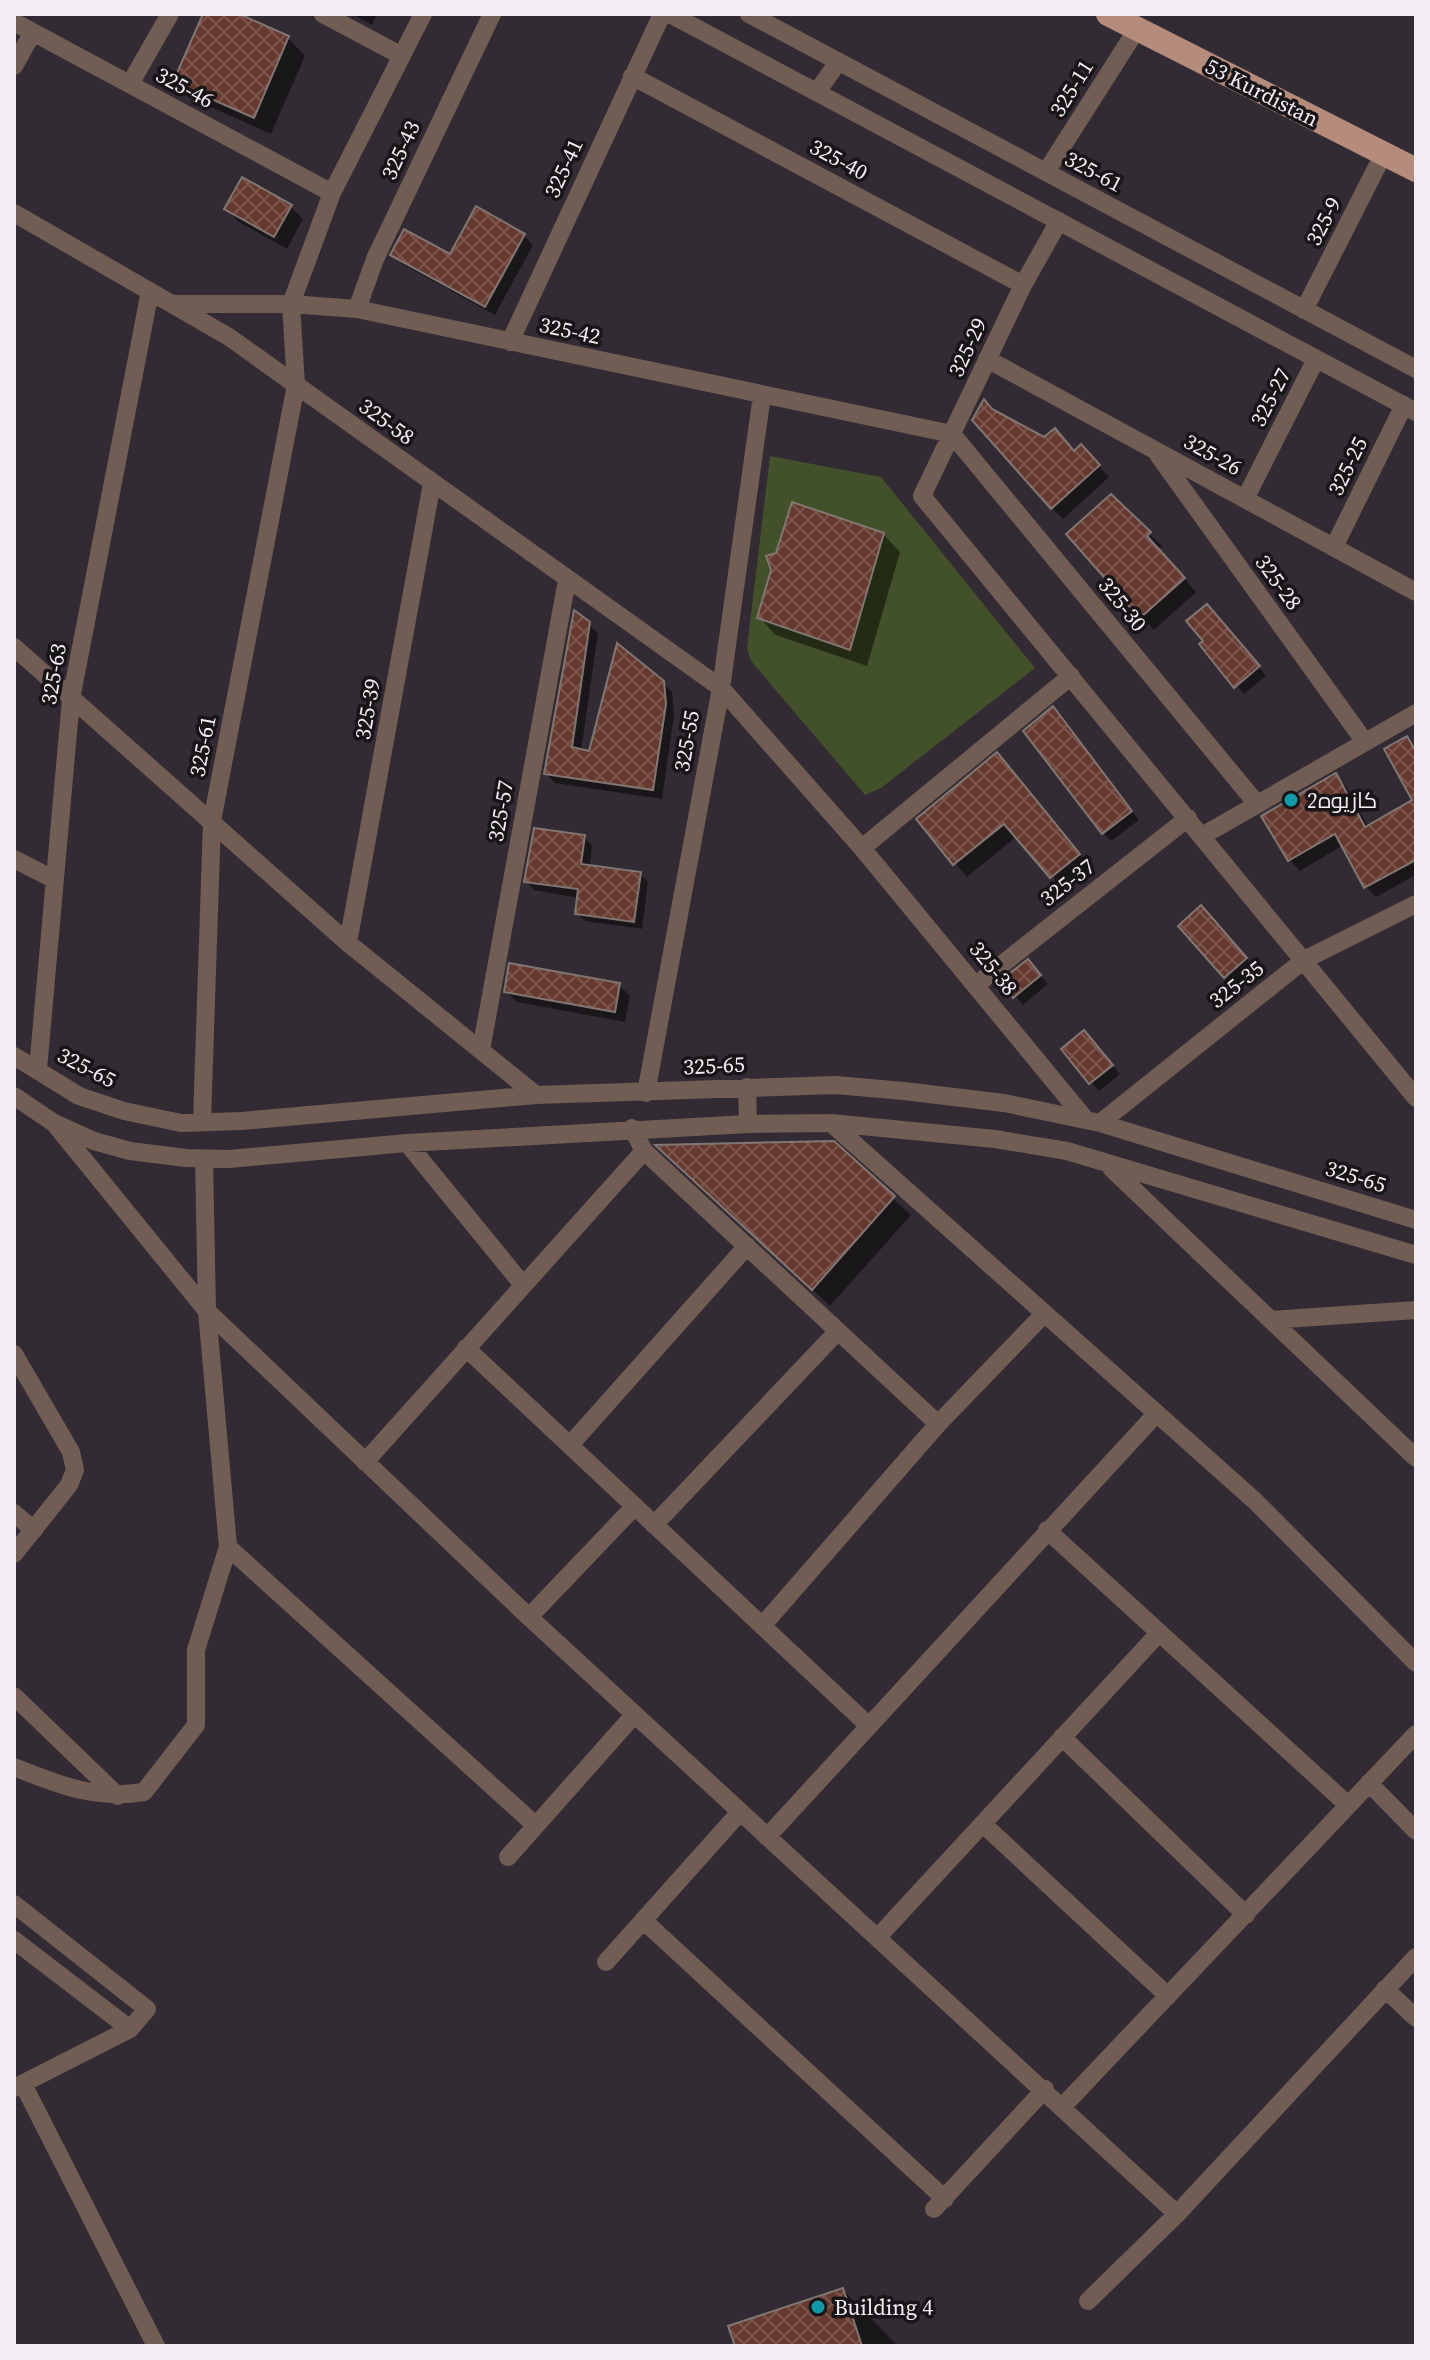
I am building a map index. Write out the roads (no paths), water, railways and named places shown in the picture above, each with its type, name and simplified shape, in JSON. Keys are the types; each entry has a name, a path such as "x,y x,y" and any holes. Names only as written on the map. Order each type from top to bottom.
{"main road":[{"name":"53 Kurdistan","path":"1108,14 1416,170"}],"street":[{"path":"130,84 170,14"},
{"path":"323,14 400,55"},
{"path":"291,304 332,193 423,14"},
{"name":"325-43","path":"357,309 375,259 492,14"},
{"name":"325-41","path":"510,342 662,14"},
{"path":"670,14 1410,409"},
{"name":"325-61","path":"749,14 1416,369"},
{"name":"325-46","path":"14,22 332,193"},
{"name":"325-11","path":"1046,172 1137,29"},
{"path":"14,66 33,32"},
{"path":"817,92 838,62"},
{"name":"325-40","path":"632,76 1023,285"},
{"name":"325-9","path":"1304,310 1384,153"},
{"name":"325-58","path":"14,213 229,337 721,688"},
{"name":"325-29","path":"1059,221 1023,285 922,496 1071,676"},
{"name":"325-63","path":"38,1069 71,699 150,291"},
{"name":"325-42","path":"174,304 291,304 357,309 952,434"},
{"name":"325-61","path":"202,1121 212,821 296,385 291,304"},
{"name":"325-26","path":"987,359 1416,592"},
{"name":"325-27","path":"1245,499 1316,359"},
{"name":"325-55","path":"646,1093 721,688 762,395"},
{"name":"325-25","path":"1334,547 1410,409"},
{"name":"325-30","path":"952,434 1257,804"},
{"name":"325-28","path":"1155,450 1365,742"},
{"name":"325-39","path":"348,943 432,483"},
{"name":"325-57","path":"481,1050 567,580"},
{"path":"14,647 348,943 536,1095"},
{"path":"862,848 1071,676 1412,1087"},
{"name":"325-38","path":"721,688 862,848 1093,1121"},
{"path":"1202,836 1416,713"},
{"name":"325-37","path":"977,984 1188,818"},
{"path":"14,859 55,880"},
{"name":"325-35","path":"1093,1121 1304,960 1416,904"},
{"name":"325-65","path":"14,1056 79,1096 124,1111 181,1123 241,1121 536,1095 836,1085 904,1091 1004,1103 1093,1121 1416,1220"},
{"path":"747,1087 748,1124"},
{"path":"14,1096 54,1123 94,1141 130,1151 204,1159 632,1128 748,1124 831,1123 1017,1142 1107,1163 1416,1255"},
{"path":"54,1123 207,1311 634,1715 1064,2105 1177,2214"},
{"path":"831,1123 1255,1501 1416,1663"},
{"path":"632,1128 644,1151 938,1424"},
{"path":"407,1143 523,1285"},
{"path":"365,1462 644,1151"},
{"path":"14,1767 79,1793 118,1796 144,1792 196,1725 196,1650 228,1547 207,1311 204,1159"},
{"path":"1107,1163 1416,1458"},
{"path":"570,1445 747,1246"},
{"path":"1271,1320 1416,1310"},
{"path":"762,1626 938,1424 1044,1314"},
{"path":"654,1525 838,1331"},
{"path":"466,1348 868,1725"},
{"path":"14,1354 71,1452 75,1470 69,1485 14,1554"},
{"path":"767,1837 1156,1414"},
{"path":"529,1617 635,1506"},
{"path":"14,1513 34,1530"},
{"path":"1047,1530 1348,1805"},
{"path":"228,1547 534,1824"},
{"path":"878,1937 1159,1633"},
{"path":"14,1696 118,1796"},
{"path":"508,1857 534,1824 634,1715"},
{"path":"1064,2105 1416,1734"},
{"path":"1062,1737 1246,1915"},
{"path":"1369,1783 1416,1831"},
{"path":"606,1962 740,1812"},
{"path":"983,1824 1168,1996"},
{"path":"14,1904 147,2009 130,2029 19,2086 156,2346"},
{"path":"643,1920 939,2204 1045,2089"},
{"path":"14,1940 130,2029"},
{"path":"1088,2301 1177,2214 1416,1957"},
{"path":"1385,1989 1416,2018"}],"place":[{"name":"كازيوه2","path":"1291,800"},
{"name":"Building 4","path":"818,2307"}]}
